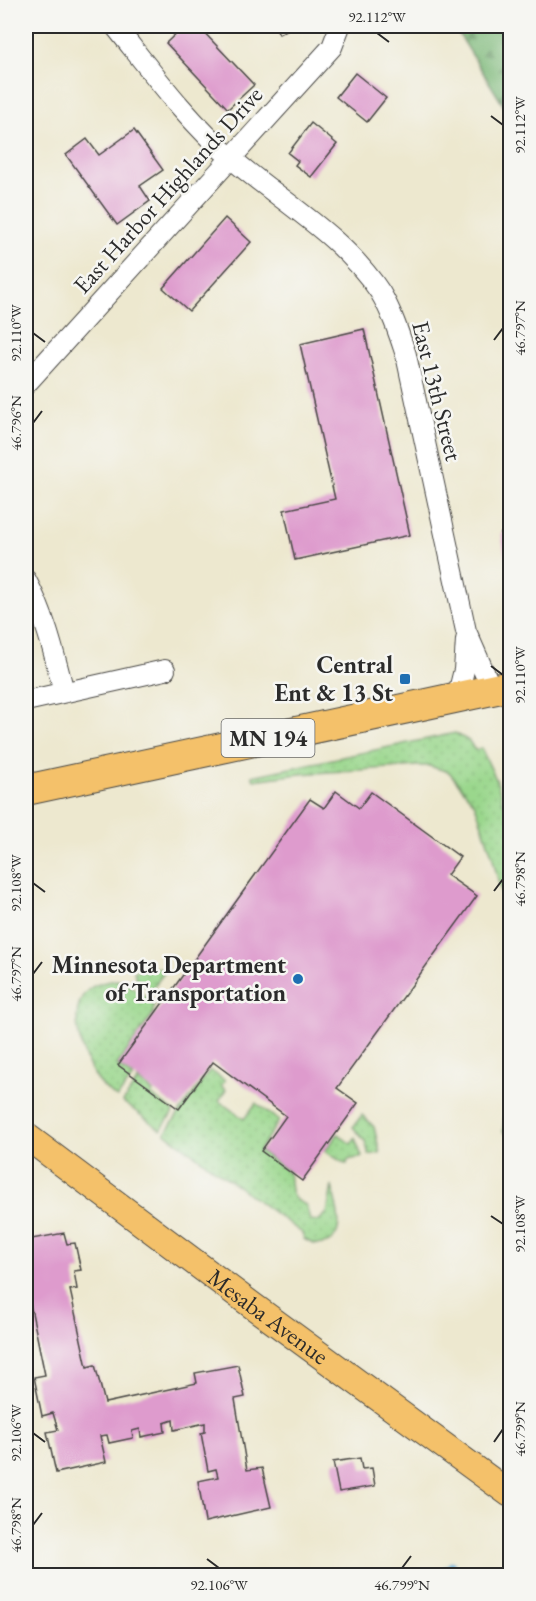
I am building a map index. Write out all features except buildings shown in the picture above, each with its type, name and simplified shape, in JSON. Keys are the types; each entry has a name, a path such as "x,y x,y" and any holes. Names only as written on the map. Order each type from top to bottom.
{"highway":[{"name":"MN 194","path":"26,790 501,688"}],"main road":[{"name":"Mesaba Avenue","path":"26,1136 95,1190 510,1494"}],"street":[{"name":"East 13th Street","path":"115,26 184,113 231,159 349,254 381,293 406,355 466,631 466,659 457,698"},
{"name":"East Harbor Highlands Drive","path":"26,384 332,47 340,26"},
{"path":"26,579 51,639 64,693"},
{"name":"East 13th Street","path":"466,631 501,688"},
{"path":"26,701 165,670"}],"green space":[{"path":"454,26 510,26 510,116"},
{"path":"455,733 469,741 475,750 481,748 496,779 510,824 510,944 492,855 475,804 449,772 429,766 418,766 300,774 254,780 252,776"},
{"path":"163,969 164,973 151,990 136,979 134,971"},
{"path":"117,980 128,984 154,1003 153,1014 117,1065 133,1077 117,1098 101,1084 92,1070 82,1048 77,1022 81,1000 87,991 105,982"},
{"path":"210,1070 225,1081 221,1086 226,1090 219,1101 244,1119 256,1103 279,1121 259,1150 289,1172 293,1196 306,1205 310,1220 318,1221 327,1213 332,1186 339,1225 333,1239 321,1244 304,1239 302,1233 165,1133"},
{"path":"510,1070 510,1138 503,1131"},
{"path":"138,1080 153,1092 151,1095 174,1111 161,1130 123,1102"},
{"path":"362,1115 374,1127 380,1153 369,1155 365,1141 353,1127"},
{"path":"338,1134 351,1144 355,1138 362,1157 348,1160 345,1164 325,1151"}],"waterway":[{"path":"438,1576 452,1564"}],"place":[{"name":"Central Ent & 13 St","path":"405,679"},
{"name":"Minnesota Department of Transportation","path":"298,979"}]}
